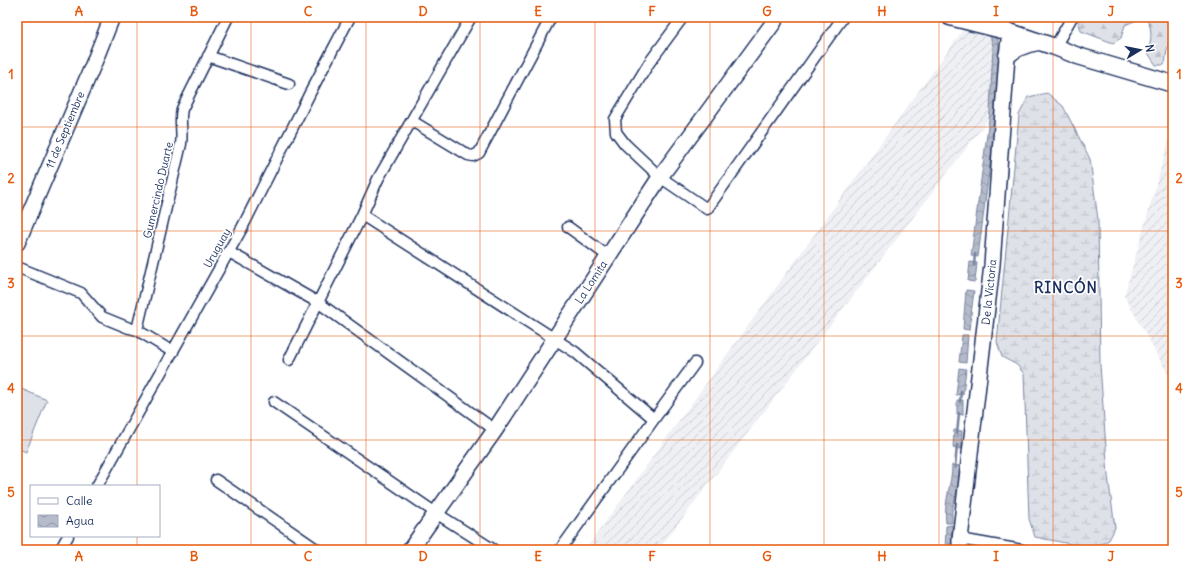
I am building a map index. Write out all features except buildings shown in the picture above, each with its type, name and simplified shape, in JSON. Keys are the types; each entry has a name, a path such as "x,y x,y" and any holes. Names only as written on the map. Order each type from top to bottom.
{"main road":[{"name":"11 de Septiembre","path":"17,243 112,17"},
{"name":"La Lomita","path":"410,550 495,430 660,177 769,29 776,17"},
{"path":"950,17 1010,32 1078,56 1173,84"},
{"name":"De la Victoria","path":"960,545 992,265 1010,32"},
{"path":"1007,56 1012,50 1038,42"}],"street":[{"name":"Gumercindo Duarte","path":"137,330 181,144 182,137 180,116 182,109 228,17"},
{"name":"Uruguay","path":"98,485 242,228 350,17"},
{"path":"289,360 362,215 378,179 471,17"},
{"path":"412,121 468,155 473,156 479,153 550,17"},
{"path":"683,17 649,63 616,119 616,132 625,144 660,177 707,209 843,17"},
{"path":"1055,47 1072,17"},
{"path":"208,56 289,84"},
{"path":"362,215 575,352 654,419"},
{"path":"568,227 608,256"},
{"path":"229,252 318,304 495,430"},
{"path":"17,267 81,293 102,317 137,330 172,352"},
{"path":"560,550 695,362"},
{"path":"274,402 494,550"},
{"path":"216,480 318,550"},
{"path":"60,550 67,537"},
{"path":"960,545 1022,550"}],"shaded area":[{"path":"966,26 1002,36 987,121 658,550 585,550"},
{"path":"1173,126 1173,383 1124,296"}],"green space":[{"path":"1077,17 1173,17 1173,41 1169,43 1165,63 1162,65 1156,65 1148,53 1151,36 1147,19 1139,19 1125,25 1121,38 1113,43 1081,31"},
{"path":"1047,93 1063,106 1090,159 1098,220 1100,365 1108,476 1115,528 1109,540 1091,548 1035,537 1029,519 1024,374 1017,365 1002,357 997,342 1019,115 1028,97"},
{"path":"17,387 47,400 26,452 17,448"}],"water":[{"path":"990,35 997,37 999,46 998,101 978,257 971,256 990,111 993,46"},
{"path":"970,262 977,263 975,282 968,281"},
{"path":"966,290 974,291 969,330 963,329"},
{"path":"962,335 968,335 966,363 959,362"},
{"path":"959,368 966,369 963,394 956,395"},
{"path":"957,400 963,400 963,415 957,414"},
{"path":"954,430 962,431 961,449 953,448"},
{"path":"952,465 960,466 959,483 952,511 952,523 946,523 945,516"},
{"path":"952,525 951,550 945,550 946,526"}],"waterway":[{"path":"974,265 975,254"},
{"path":"960,402 961,391"},
{"path":"957,434 959,413"},
{"path":"955,468 957,445"}],"district":[{"name":"RINCÓN","path":"1066,288"}]}
